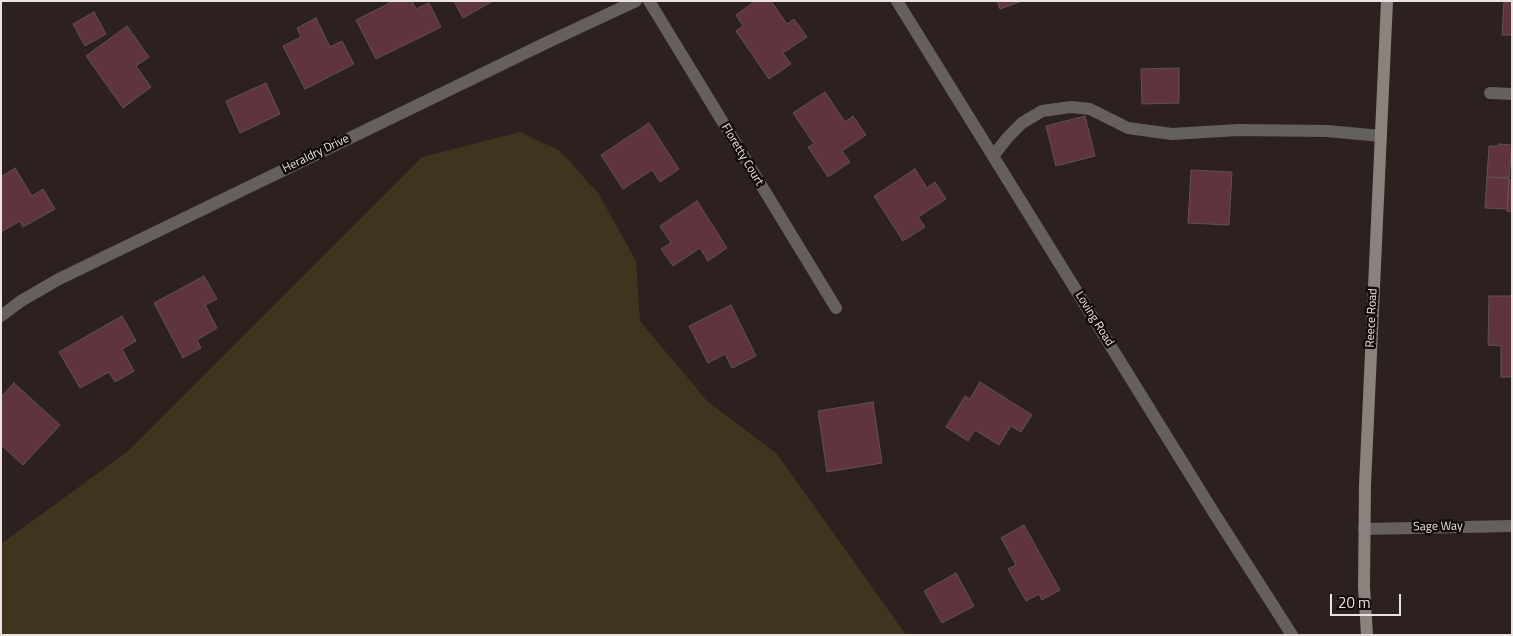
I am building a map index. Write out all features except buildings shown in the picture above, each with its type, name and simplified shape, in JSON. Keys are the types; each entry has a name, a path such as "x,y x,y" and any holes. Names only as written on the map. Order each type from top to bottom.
{"main road":[{"name":"Reece Road","path":"1367,635 1364,587 1364,529 1387,1"}],"street":[{"name":"Heraldry Drive","path":"1,316 20,301 59,279 550,40 636,1"},
{"name":"Floretty Court","path":"649,1 836,308"},
{"name":"Loving Road","path":"897,1 1214,513 1292,635"},
{"path":"1490,93 1512,94"},
{"path":"993,156 1022,123 1042,111 1071,107 1090,109 1128,128 1172,134 1238,130 1327,131 1381,136"},
{"name":"Sage Way","path":"1364,529 1512,526"}],"shaded area":[{"path":"520,132 560,151 598,193 636,261 640,321 707,401 777,454 906,635 1,635 1,544 128,451 422,157"}]}
